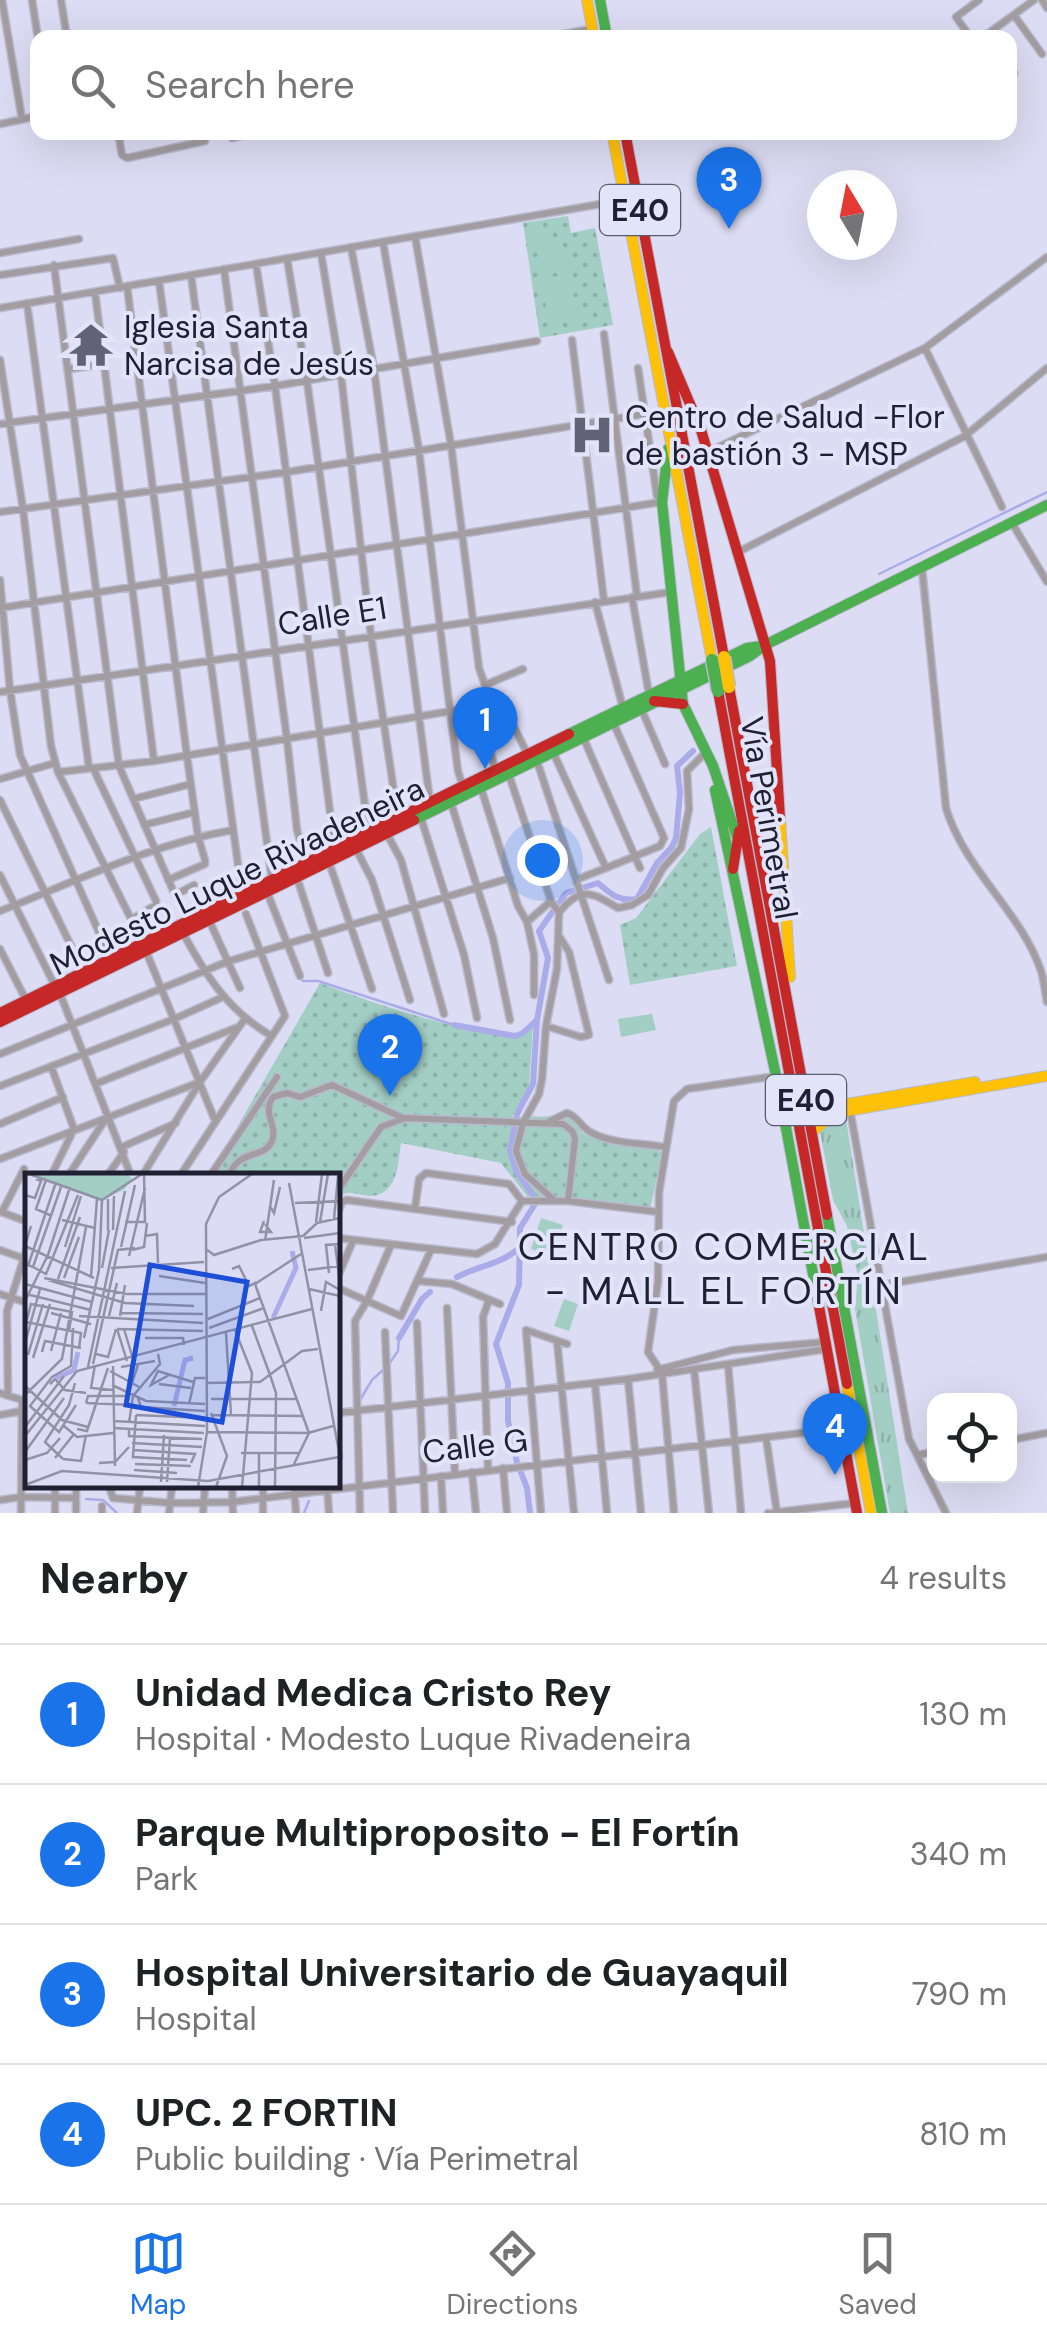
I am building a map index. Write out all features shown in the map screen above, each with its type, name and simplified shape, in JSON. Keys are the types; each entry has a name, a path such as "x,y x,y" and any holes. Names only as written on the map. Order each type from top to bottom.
{"main road":[{"path":"587,0 592,30"},
{"path":"600,0 606,30"},
{"name":"Vía Perimetral","path":"614,140 669,433 793,1032 882,1513"},
{"name":"Vía Perimetral","path":"627,140 668,352 718,659"},
{"path":"668,352 707,453 770,661 793,1032"},
{"path":"669,433 660,502 682,704 713,766 752,876"},
{"name":"Modesto Luque Rivadeneira","path":"52,988 145,947 242,894 297,878 481,788 623,709 750,656 765,645 1047,505"},
{"name":"Vía Perimetral","path":"724,689 740,819 871,1513"},
{"path":"652,698 682,704"},
{"name":"Modesto Luque Rivadeneira","path":"533,756 554,752 583,738 641,708 652,698"},
{"name":"Vía Perimetral","path":"682,704 718,798 776,1076 857,1508"},
{"name":"Modesto Luque Rivadeneira","path":"145,947 209,920 306,863 464,787 502,773"},
{"path":"733,868 740,819"},
{"path":"30,1003 52,988"},
{"name":"Modesto Luque Rivadeneira","path":"0,1013 30,1003"},
{"name":"Modesto Luque Rivadeneira","path":"0,1022 30,1003"},
{"path":"776,1076 785,1055"},
{"path":"806,1100 834,1106 1047,1073"},
{"path":"812,1132 826,1117 850,1110 1047,1073"}],"street":[{"path":"2,0 22,119"},
{"path":"32,0 37,30"},
{"path":"61,0 66,30"},
{"path":"965,30 956,17 979,0"},
{"path":"994,30 1038,0 1047,8"},
{"path":"1014,15 1042,54"},
{"path":"0,124 30,118"},
{"path":"119,140 126,158 205,141"},
{"path":"0,308 625,200"},
{"path":"415,236 438,358 471,621 485,685 490,696 500,697 533,756 579,881 609,980"},
{"path":"0,252 79,239"},
{"path":"383,242 419,450 458,771 464,787"},
{"path":"352,247 374,369 430,803"},
{"path":"321,252 341,375 371,636 395,799 403,816"},
{"path":"287,258 308,381 367,820"},
{"path":"707,453 925,348 1047,258"},
{"path":"0,275 115,259 124,287 204,864 168,880"},
{"path":"256,264 276,386 332,835"},
{"path":"54,265 119,766 175,895 194,886"},
{"path":"224,270 288,739 296,830 306,863"},
{"path":"190,276 270,886 300,976"},
{"path":"160,281 242,894"},
{"path":"95,292 154,761"},
{"path":"27,304 78,682 80,722 91,768 157,904 132,919"},
{"path":"604,334 634,597 652,698"},
{"path":"572,340 600,602 623,709"},
{"path":"4,424 240,392 537,341"},
{"path":"925,348 1002,506"},
{"path":"0,360 4,424 23,509 57,768 145,947 214,1119"},
{"path":"70,369 104,364"},
{"path":"2,607 660,502 638,368"},
{"path":"736,552 966,436 1047,368"},
{"path":"0,512 286,472 645,414"},
{"path":"1012,522 1047,582"},
{"path":"922,566 946,808 961,844 1028,945 1045,978 1047,1002"},
{"path":"0,580 10,690 24,770 78,880 106,948"},
{"name":"Calle E1","path":"0,692 672,592"},
{"path":"485,685 523,669"},
{"path":"0,780 24,770 119,766 475,707 555,907 558,969 546,1026 542,1080 539,1094 520,1123 517,1141 517,1159 550,1200"},
{"path":"641,708 665,764"},
{"path":"579,881 660,846 664,838 613,722"},
{"path":"583,738 640,868"},
{"path":"554,752 606,868"},
{"path":"528,922 582,893 598,895 618,908 632,905 648,894 684,840 689,802 687,770 702,756"},
{"path":"133,798 191,784"},
{"path":"481,788 518,906 528,922 534,954 534,995"},
{"path":"0,800 78,960"},
{"path":"451,803 494,938 510,1020"},
{"path":"144,825 195,812"},
{"path":"420,818 464,955 476,1018"},
{"path":"0,911 156,850 233,830"},
{"path":"387,834 401,860 444,1014"},
{"path":"356,849 384,914 410,1000"},
{"path":"329,862 372,989"},
{"path":"0,876 72,1024 130,1173"},
{"path":"297,878 328,973"},
{"path":"0,1054 228,961 510,878"},
{"path":"182,1173 214,1119 284,1020 284,1011 246,914"},
{"path":"209,920 240,988"},
{"path":"183,933 223,996 244,1020 270,1036"},
{"path":"546,1026 580,1037 589,1035 569,952 558,935"},
{"path":"0,950 30,1003"},
{"path":"0,1086 223,996"},
{"path":"144,1173 244,1020"},
{"path":"95,1084 239,1027"},
{"path":"51,1066 74,1129 52,1173"},
{"path":"674,1513 661,1371 648,1352 658,1282 658,1212 674,1101 687,1089 776,1076"},
{"path":"212,1173 278,1077"},
{"path":"0,1158 200,1082"},
{"path":"230,1173 239,1160 270,1145 273,1138 268,1104 279,1094 300,1097 332,1085 404,1118"},
{"path":"0,1124 63,1097"},
{"path":"850,1110 909,1439 946,1513"},
{"path":"549,1122 567,1113 574,1115 589,1132 605,1138 665,1147"},
{"path":"70,1173 108,1116"},
{"path":"340,1187 381,1126 404,1118 549,1122 568,1127 575,1139 568,1201"},
{"path":"109,1173 123,1150 176,1123"},
{"path":"24,1169 1,1212 25,1221"},
{"path":"415,1208 418,1179 426,1173 509,1184 526,1200 658,1212"},
{"path":"340,1207 348,1200 512,1222"},
{"path":"340,1238 432,1250 486,1252 526,1200"},
{"path":"340,1272 354,1241"},
{"path":"360,1513 355,1322 391,1245"},
{"path":"0,1250 25,1259 10,1298 3,1334 4,1395 23,1405"},
{"path":"340,1289 402,1316 432,1250"},
{"path":"882,1286 1047,1257"},
{"path":"419,1281 452,1284 500,1304"},
{"path":"0,1294 25,1302"},
{"path":"488,1300 482,1317 488,1470"},
{"path":"446,1308 455,1474"},
{"path":"416,1323 425,1513"},
{"path":"542,1513 526,1330 568,1344"},
{"path":"384,1332 393,1513"},
{"path":"558,1341 574,1513"},
{"path":"661,1371 728,1364 828,1345"},
{"path":"340,1413 648,1375 732,1350 828,1345"},
{"path":"728,1364 741,1513"},
{"path":"694,1369 709,1513"},
{"path":"628,1378 641,1513"},
{"path":"594,1383 607,1513"},
{"path":"0,1415 23,1405"},
{"path":"21,1513 23,1405"},
{"name":"Calle G","path":"340,1487 843,1428"},
{"path":"1017,1439 1047,1434"},
{"path":"766,1436 776,1512"},
{"path":"917,1455 927,1453"},
{"path":"503,1468 507,1513"},
{"path":"472,1472 476,1513"},
{"path":"441,1476 443,1513"},
{"path":"55,1488 55,1513"},
{"path":"76,1488 76,1513"},
{"name":"Calle G","path":"109,1488 113,1498 203,1504 327,1488"},
{"path":"138,1513 140,1488"},
{"path":"170,1513 172,1488"},
{"path":"203,1513 205,1488"},
{"path":"232,1488 233,1513"},
{"path":"263,1488 263,1513"},
{"path":"327,1488 328,1513"},
{"path":"294,1490 296,1513"},
{"path":"0,1500 76,1498"},
{"path":"768,1513 857,1508"}],"green space":[{"path":"568,216 571,233 595,228 613,325 540,338 523,223"},
{"path":"543,224 548,248 531,251 527,226"},
{"path":"571,247 574,266 542,271 540,252"},
{"path":"569,274 579,318 549,323 541,279"},
{"path":"711,827 737,966 630,985 620,925 636,918 700,834"},
{"path":"320,983 466,1028 516,1037 533,1026 529,1088 512,1117 573,1116 583,1133 658,1149 662,1154 650,1209 527,1196 501,1163 401,1143 394,1180 383,1193 374,1196 340,1196 340,1173 211,1173"},
{"path":"652,1014 656,1030 621,1037 618,1019"},
{"path":"841,1116 846,1119 908,1513 890,1513 855,1309 858,1276 847,1226 833,1200 820,1132 827,1121"},
{"path":"541,1218 563,1225 553,1256 531,1249"},
{"path":"564,1299 578,1304 569,1331 554,1326"}],"waterway":[{"path":"879,574 1047,492"},
{"path":"530,1513 508,1421 508,1383 496,1344 519,1285 520,1228 537,1201 516,1171 510,1151 517,1114 533,1084 537,1020 548,958 539,931 566,893 598,883 620,898 637,899 676,838 680,793 677,766 693,751"},
{"path":"303,981 318,981 454,1025"},
{"path":"454,1025 515,1036 536,1021"},
{"path":"457,1277 518,1249"},
{"path":"399,1338 430,1292"},
{"path":"389,1364 398,1351 399,1338"},
{"path":"360,1400 383,1370"},
{"path":"340,1446 340,1461"},
{"path":"86,1499 103,1500 117,1513"},
{"path":"304,1513 309,1501"}],"traffic: fast":[{"path":"600,0 606,30"},
{"path":"668,449 662,502 683,704 713,766 737,837"},
{"path":"414,820 1047,505"},
{"path":"569,734 747,648 762,646"},
{"path":"712,660 718,691"},
{"path":"715,790 779,1090 818,1301"},
{"path":"827,1215 882,1513"}],"traffic: slow":[{"path":"587,0 593,30"},
{"path":"614,140 712,660"},
{"path":"724,657 729,687"},
{"path":"780,818 790,977"},
{"path":"812,1132 835,1113 1047,1076"},
{"path":"806,1101 835,1106 975,1082"},
{"path":"847,1384 871,1513"}],"traffic: jam":[{"path":"627,140 724,657"},
{"path":"668,352 701,430 770,661 780,818"},
{"path":"729,687 827,1215"},
{"path":"718,691 847,1384"},
{"path":"654,701 683,704"},
{"path":"0,1013 569,734"},
{"path":"0,1022 414,820"},
{"path":"733,869 739,831"},
{"path":"818,1301 857,1513"}],"place":[{"name":"Hospital Universitario de Guayaquil","path":"729,229"},
{"name":"Iglesia Santa Narcisa de Jesús","path":"91,345"},
{"name":"Centro de Salud -Flor de bastión 3 - MSP","path":"592,435"},
{"name":"Unidad Medica Cristo Rey","path":"485,769"},
{"name":"Parque Multiproposito - El Fortín","path":"390,1096"},
{"name":"UPC. 2 FORTIN","path":"835,1475"}],"district":[{"name":"CENTRO COMERCIAL - MALL EL FORTÍN","path":"724,1269"}]}
